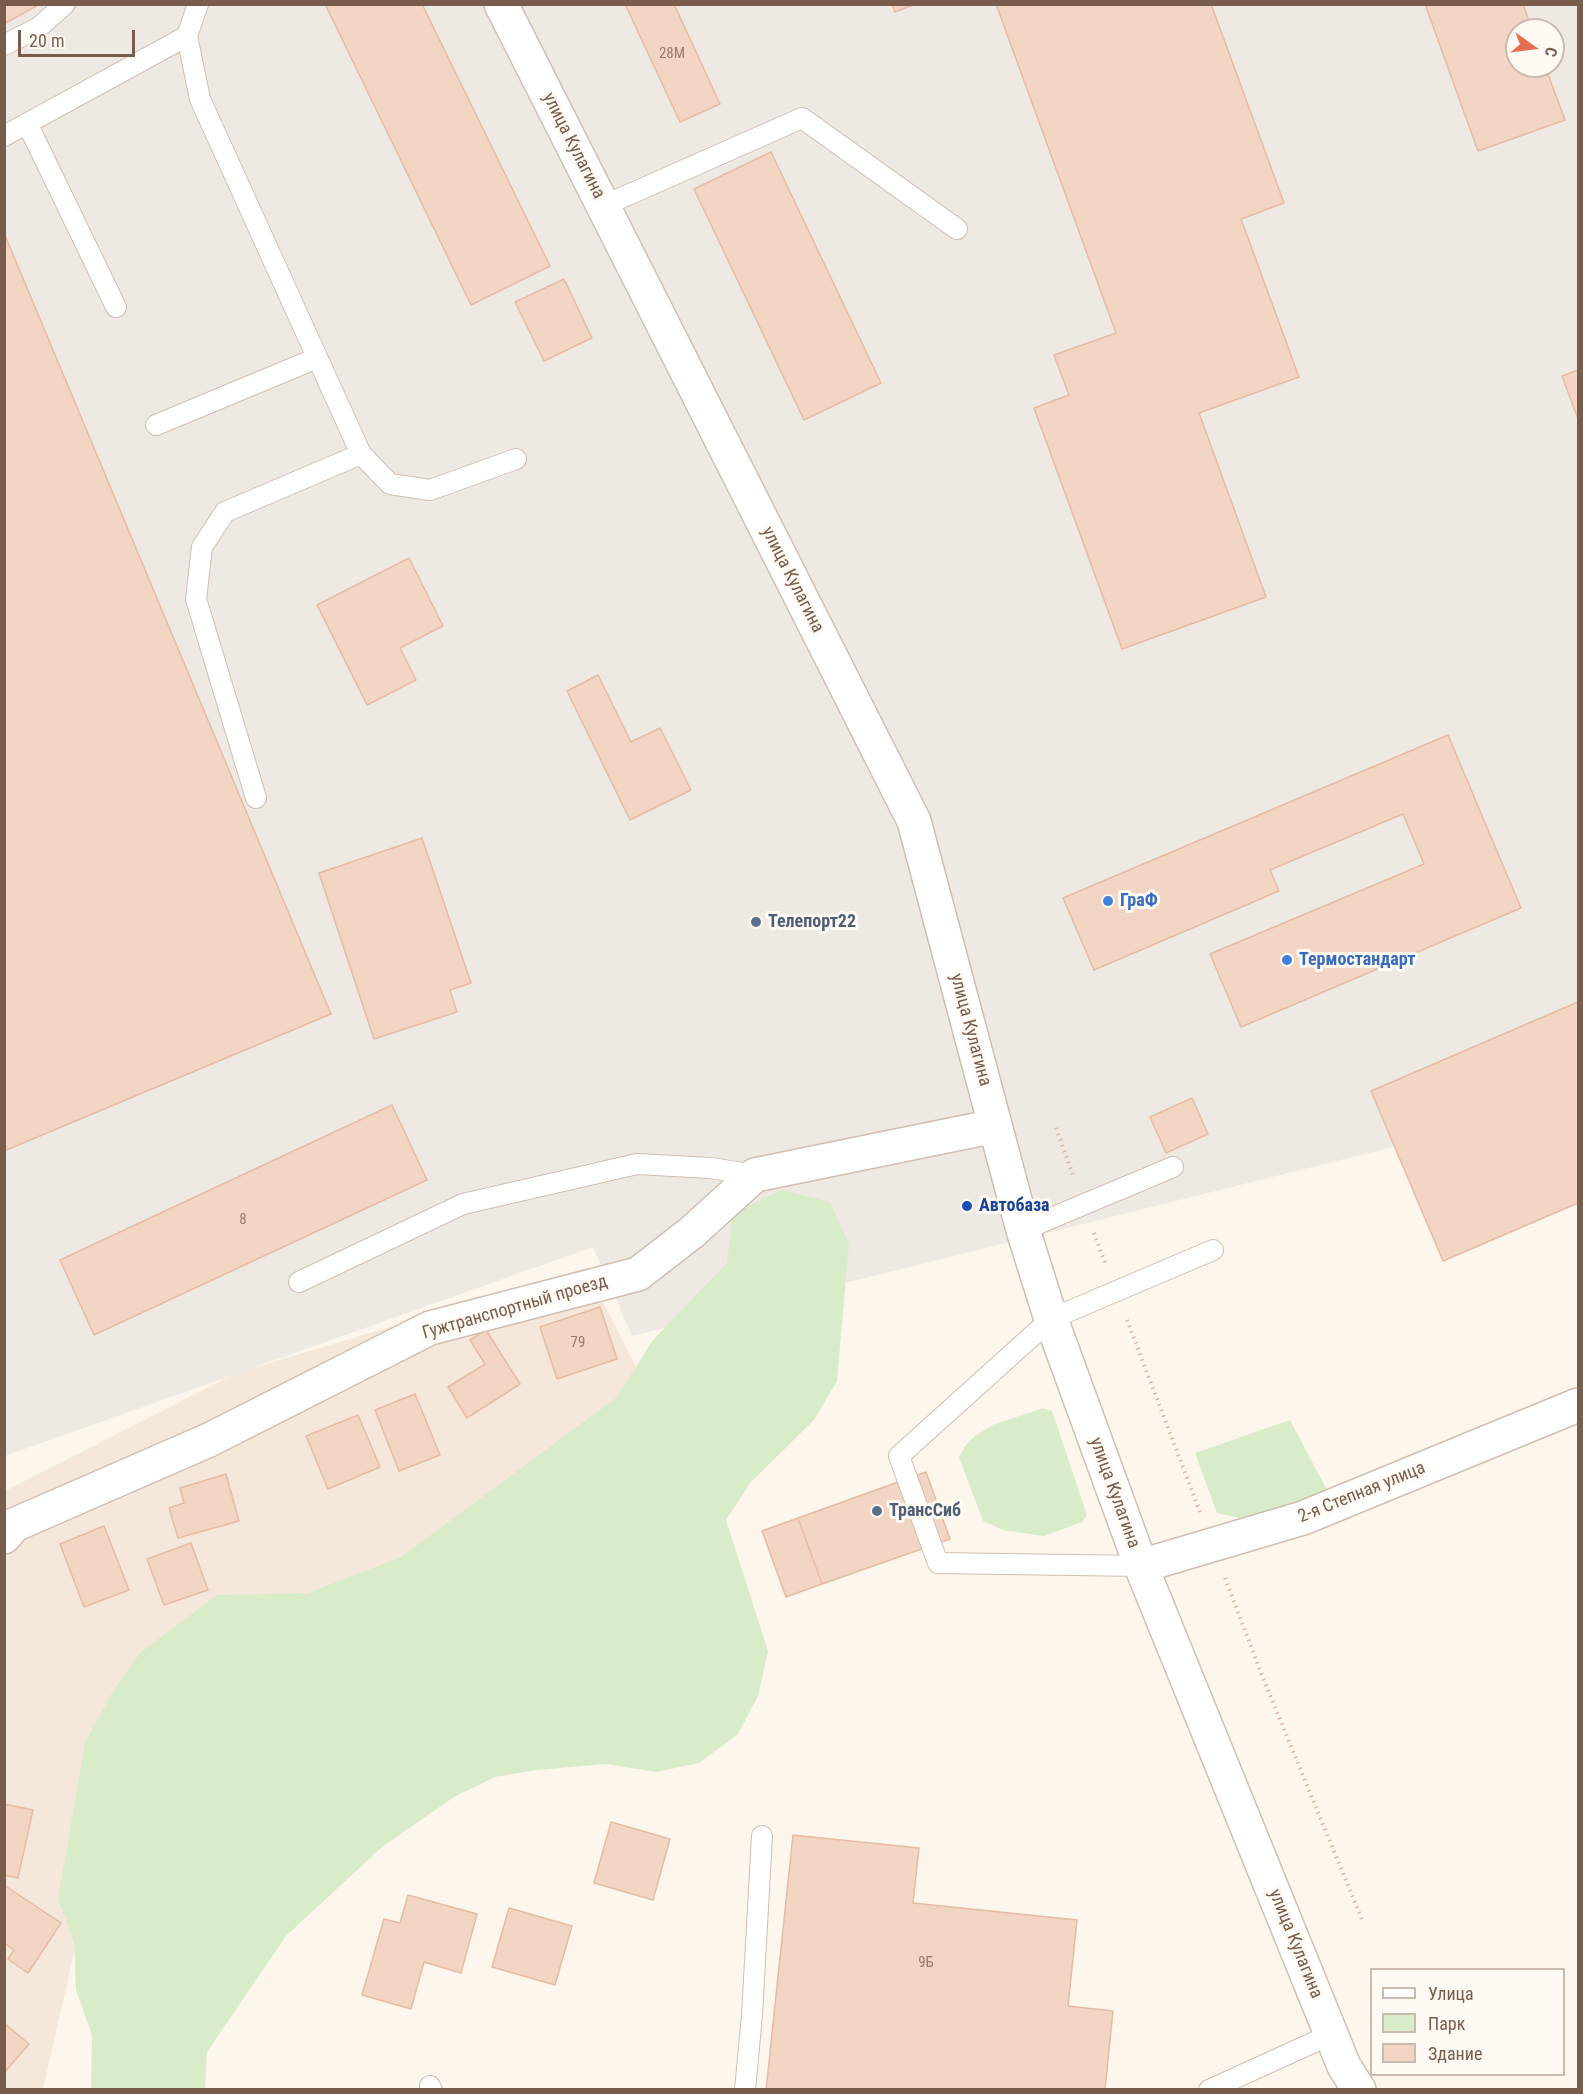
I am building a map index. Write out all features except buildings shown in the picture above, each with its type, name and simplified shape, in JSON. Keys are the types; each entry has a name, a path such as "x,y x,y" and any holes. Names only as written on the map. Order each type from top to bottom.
{"street":[{"name":"улица Кулагина","path":"501,4 914,821 1023,1230 1051,1319 1141,1566 1344,2066 1359,2090"},
{"path":"755,1174 995,1126"},
{"name":"Гужтранспортный проезд","path":"4,1537 14,1525 209,1440 430,1328 638,1274 691,1233 755,1174"},
{"name":"2-я Степная улица","path":"1141,1566 1303,1518 1578,1405"}],"lane":[{"path":"4,45 38,27 65,4"},
{"path":"198,4 187,36 200,99 361,454 390,484 430,490 516,459"},
{"path":"4,136 28,125 187,36"},
{"path":"603,206 802,118 957,230"},
{"path":"28,125 116,307"},
{"path":"156,425 317,358"},
{"path":"256,798 196,599 202,547 225,512 361,454"},
{"path":"299,1282 463,1204 637,1164 711,1168 755,1174"},
{"path":"1023,1230 1173,1167"},
{"path":"1141,1566 938,1563 899,1456 1051,1319 1213,1250"},
{"path":"745,2090 752,2015 762,1836"},
{"path":"1209,2090 1332,2034"}],"shaded area":[{"path":"4,5 1578,5 1578,1101 632,1336 593,1247 5,1456"},
{"path":"586,1268 644,1383 92,1874 43,2089 5,2090 5,1491 236,1373"}],"green space":[{"path":"781,1190 830,1202 849,1244 837,1381 814,1420 751,1482 726,1520 768,1651 758,1696 738,1734 699,1763 656,1772 606,1764 537,1770 495,1777 454,1797 382,1847 286,1936 207,2052 205,2089 91,2089 92,2035 76,1990 74,1942 58,1899 85,1743 112,1693 140,1653 217,1595 308,1593 401,1557 616,1398 653,1340 727,1263 733,1213"},
{"path":"1043,1408 1052,1411 1087,1515 1082,1522 1044,1536 1003,1530 983,1521 959,1457 965,1446 976,1435 993,1425"},
{"path":"1290,1420 1328,1492 1274,1513 1239,1518 1217,1513 1195,1453"}],"place":[{"name":"ГраФ","path":"1108,901"},
{"name":"Телепорт22","path":"756,922"},
{"name":"Термостандарт","path":"1287,960"},
{"name":"Автобаза","path":"967,1206"},
{"name":"ТрансСиб","path":"877,1511"}]}
